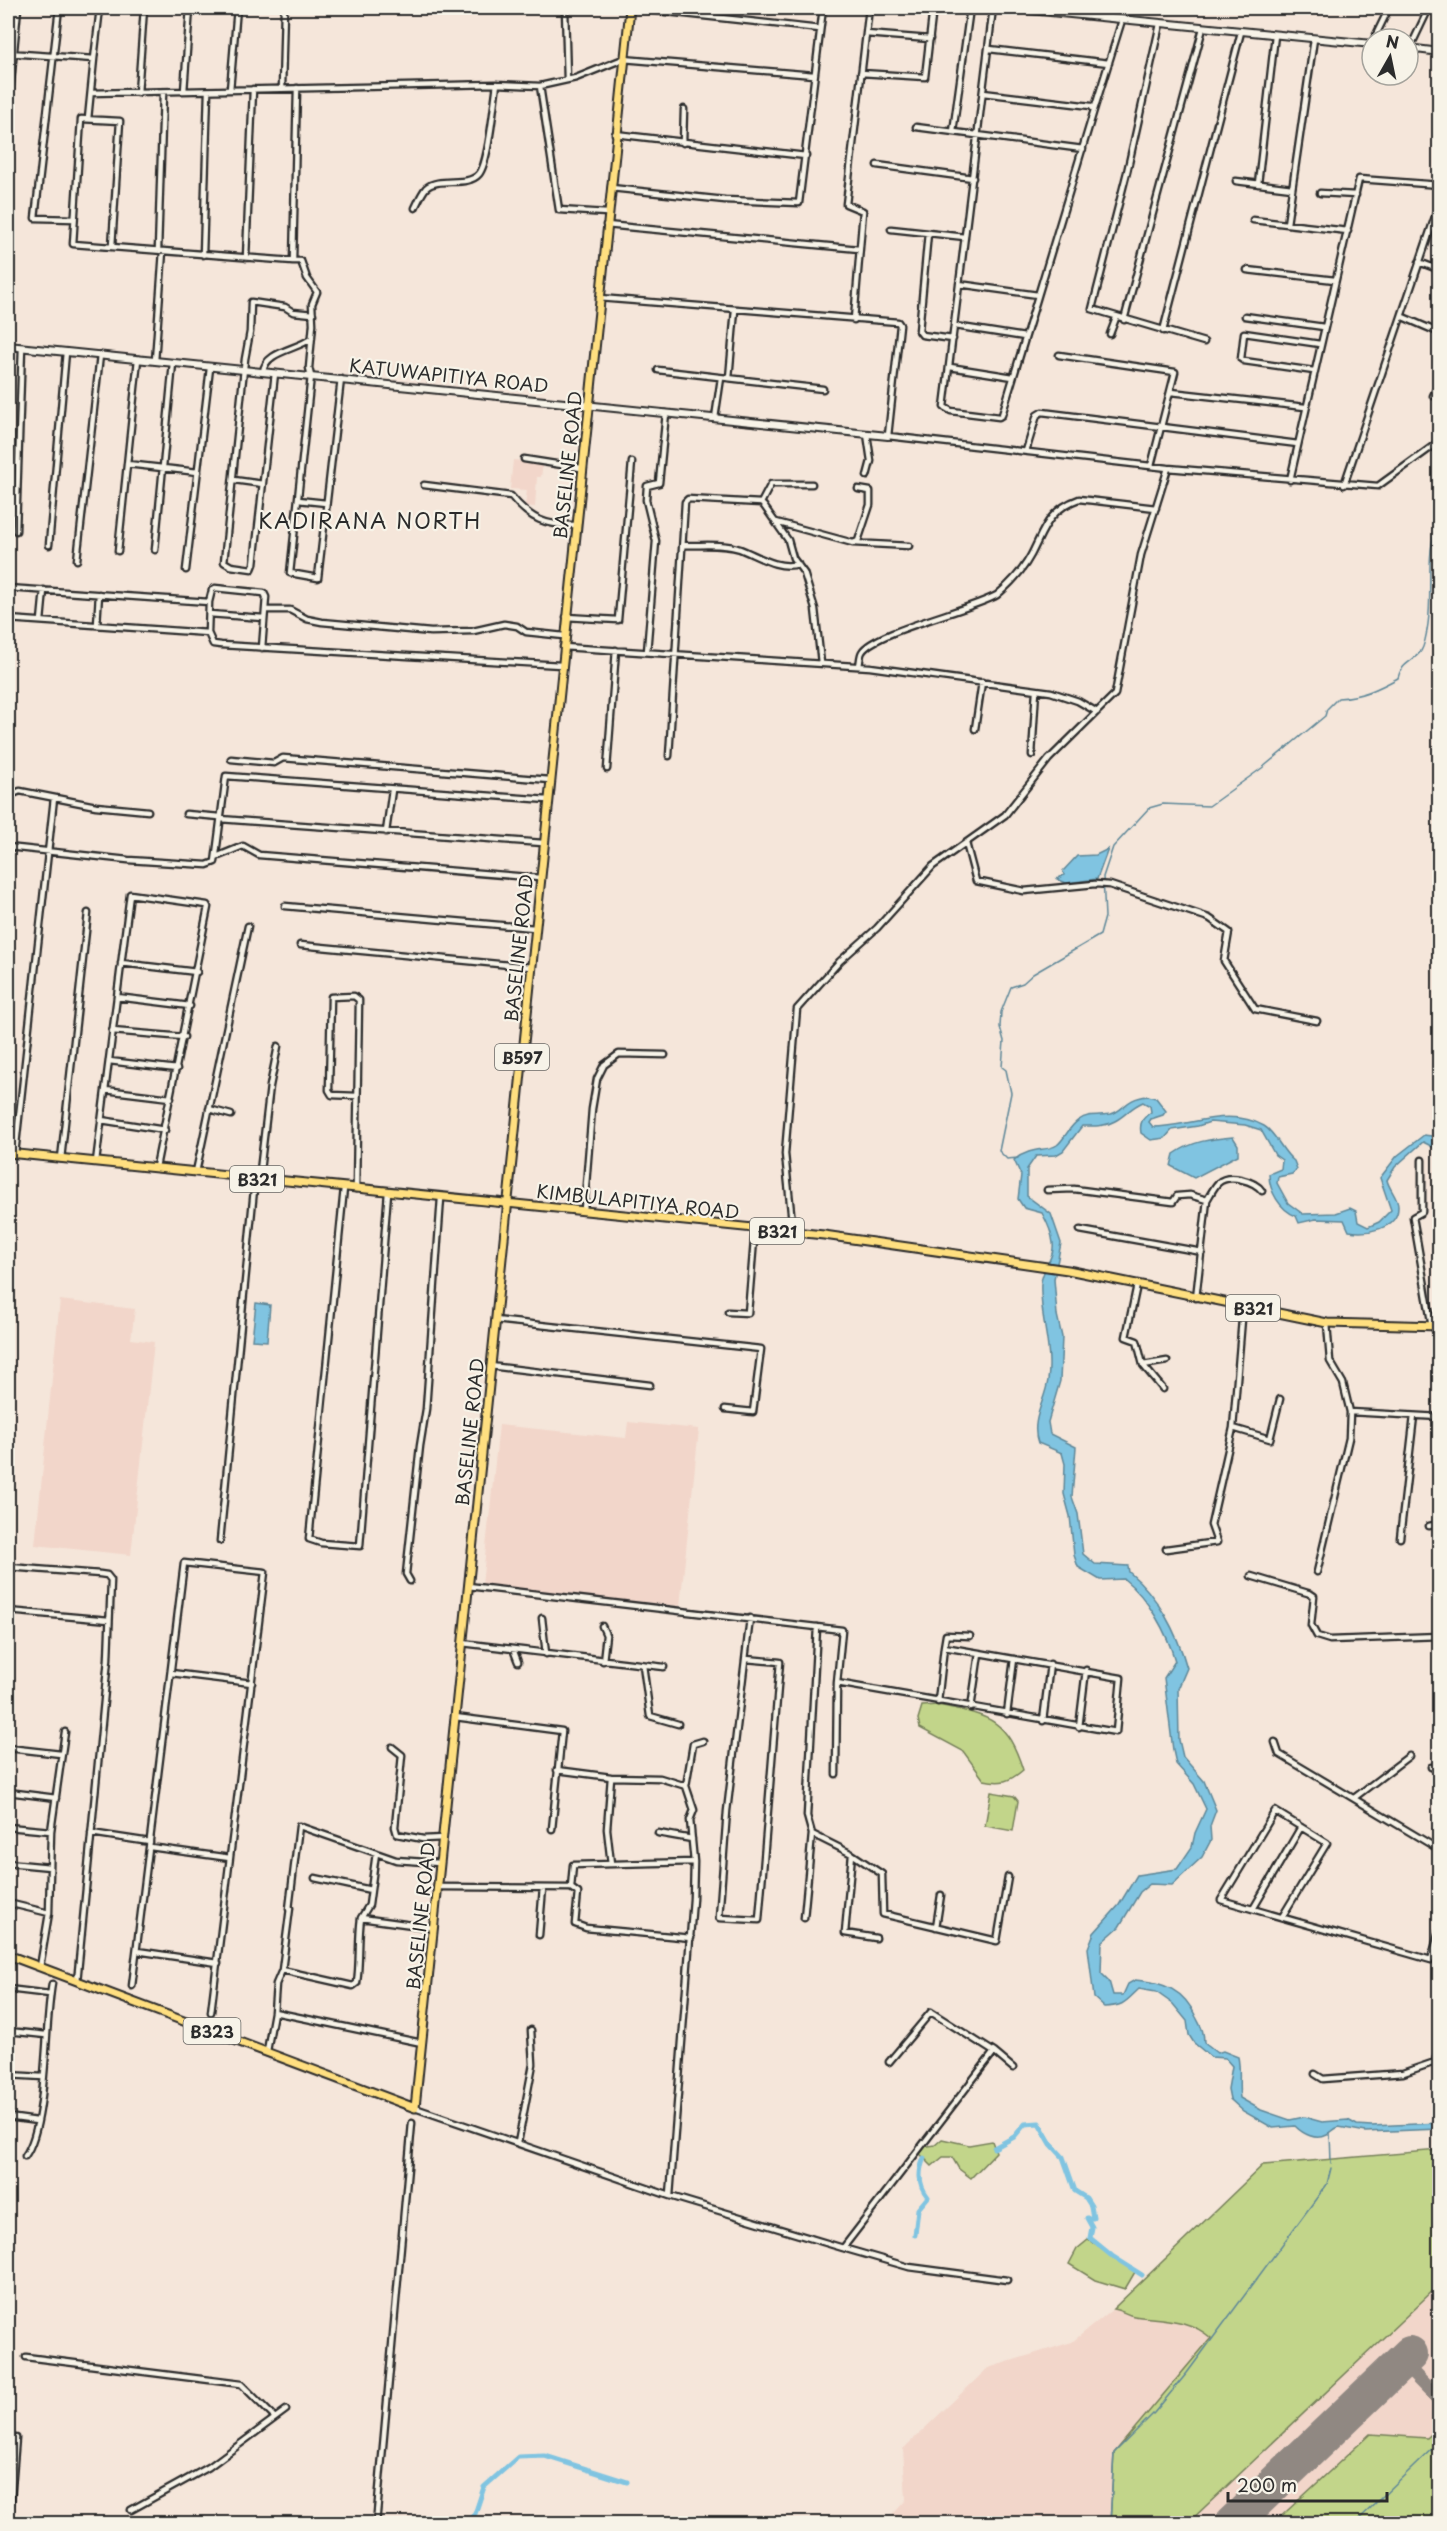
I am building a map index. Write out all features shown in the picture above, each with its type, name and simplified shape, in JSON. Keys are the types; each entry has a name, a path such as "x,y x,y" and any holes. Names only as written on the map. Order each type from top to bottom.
{"main road":[{"name":"BASELINE ROAD","path":"415,2108 615,134 630,8"},
{"name":"KIMBULAPITIYA ROAD","path":"11,1154 794,1232 1068,1270 1196,1298 1328,1323 1436,1327"},
{"name":"B323","path":"8,1955 415,2108"}],"street":[{"path":"8,114 10,53 18,8"},
{"path":"59,8 35,218 74,219"},
{"path":"88,119 100,8"},
{"path":"138,93 144,8"},
{"path":"184,92 190,8"},
{"path":"230,90 237,8"},
{"path":"282,88 285,8"},
{"path":"565,8 567,80"},
{"path":"630,8 820,29"},
{"path":"610,188 799,204 802,196 814,75 824,8"},
{"path":"854,320 863,211 846,204 869,8"},
{"path":"861,73 923,79 933,8"},
{"path":"953,132 970,8"},
{"path":"993,8 944,407 951,411 1001,416 1122,20"},
{"path":"1010,8 1360,43"},
{"path":"1092,17 1093,8"},
{"path":"1379,27 1387,8"},
{"path":"1420,27 1429,8"},
{"path":"1160,24 1127,172 1092,309 1116,318 1204,342"},
{"path":"1124,320 1203,28"},
{"path":"1163,331 1241,32"},
{"path":"866,34 930,39"},
{"path":"1258,184 1275,35"},
{"path":"1287,224 1314,39"},
{"path":"988,49 1109,63"},
{"path":"1420,49 1440,52"},
{"path":"10,53 93,59"},
{"path":"90,93 497,84 540,86 567,80 623,59 814,75"},
{"path":"415,208 424,190 432,184 473,178 480,173 486,152 497,84"},
{"path":"540,86 559,210 607,213"},
{"path":"293,261 297,88"},
{"path":"246,258 253,89"},
{"path":"203,255 208,91"},
{"path":"155,361 161,251 163,93"},
{"path":"983,93 1091,106 1094,110"},
{"path":"683,143 684,109"},
{"path":"112,246 120,121 81,119 73,244 301,261 307,278 317,288 312,304 309,368 311,376 290,573 318,578 340,379"},
{"path":"916,127 1083,149"},
{"path":"615,134 806,156"},
{"path":"877,165 973,178"},
{"path":"1290,480 1305,407 1361,178 1440,185"},
{"path":"1236,181 1292,188"},
{"path":"1320,193 1356,195"},
{"path":"1344,485 1403,317 1440,202"},
{"path":"1253,220 1348,231"},
{"path":"606,225 859,249"},
{"path":"891,229 965,237"},
{"path":"928,233 919,331 922,335 953,339"},
{"path":"1419,262 1440,270"},
{"path":"1247,270 1335,280"},
{"path":"959,284 1038,295"},
{"path":"599,298 898,322 900,325 888,436 1168,468 1344,485 1378,486 1440,441"},
{"path":"275,373 254,564 252,569 241,568 224,562 250,332 251,302 285,307 293,312 313,314"},
{"path":"729,378 735,309"},
{"path":"1245,316 1324,327"},
{"path":"1403,317 1440,333"},
{"path":"1110,334 1116,318"},
{"path":"955,326 1025,337"},
{"path":"1314,371 1244,361 1241,359 1244,333 1320,344"},
{"path":"263,372 264,366 278,352 297,348 312,338"},
{"name":"KATUWAPITIYA ROAD","path":"8,346 888,436"},
{"path":"16,531 22,347"},
{"path":"49,545 66,351"},
{"path":"77,560 100,355"},
{"path":"1059,355 1175,372 1151,466"},
{"path":"118,551 138,359"},
{"path":"155,550 173,363"},
{"path":"950,367 1013,376"},
{"path":"186,570 210,368"},
{"path":"658,370 823,389"},
{"path":"715,418 721,378"},
{"path":"1433,396 1440,381"},
{"path":"1171,392 1305,407"},
{"path":"1026,451 1039,412 1298,444"},
{"path":"647,652 656,541 646,500 647,486 659,483 666,413"},
{"path":"867,434 871,461 867,476"},
{"path":"524,459 581,468"},
{"path":"566,617 618,620 632,462"},
{"path":"127,464 198,472"},
{"path":"794,1232 785,1154 797,1010 840,961 878,928 933,866 1005,815 1049,759 1115,694 1141,555 1168,468"},
{"path":"234,480 263,484"},
{"path":"761,503 771,484 812,484"},
{"path":"424,485 511,496 525,513 544,522 554,526 576,525"},
{"path":"854,543 860,536 870,505 870,491 858,489"},
{"path":"669,756 685,502 688,499 761,503 788,540 804,573 815,609 820,663"},
{"path":"859,666 862,652 868,646 892,634 997,595 1007,587 1030,556 1047,521 1072,501 1078,499 1156,508"},
{"path":"298,500 326,503"},
{"path":"776,522 854,543 909,546"},
{"path":"683,545 729,547 790,567 798,564"},
{"path":"8,588 209,603"},
{"path":"262,648 266,597 262,592 215,588 212,590 208,633 213,644 262,648 561,665"},
{"path":"41,621 44,590"},
{"path":"97,625 99,594"},
{"path":"265,610 290,610 307,619 322,622 431,632 473,631 504,624 517,626 526,633 564,636"},
{"path":"209,614 264,618"},
{"path":"8,619 208,633"},
{"path":"563,647 859,666 1036,690 1078,701 1097,712"},
{"path":"607,769 616,650"},
{"path":"975,729 982,682"},
{"path":"1032,755 1036,690"},
{"path":"231,759 274,763 283,758 550,780"},
{"path":"8,847 128,860 207,865 215,862 226,776 548,800"},
{"path":"386,832 392,790"},
{"path":"8,803 13,795 20,791 148,811"},
{"path":"11,1154 54,798"},
{"path":"186,814 543,843"},
{"path":"966,843 976,881 1024,891 1095,884 1110,885 1209,918 1229,932 1224,961 1255,1009 1317,1021"},
{"path":"216,857 243,846 259,855 540,878"},
{"path":"96,1162 130,894 207,905 184,1037 156,1167"},
{"path":"285,906 535,928"},
{"path":"61,1159 88,913"},
{"path":"196,1172 248,926"},
{"path":"300,945 531,967"},
{"path":"121,963 196,972"},
{"path":"356,1189 359,1000 354,996 334,996 329,999 328,1090 332,1095 357,1096"},
{"path":"117,997 190,1006"},
{"path":"112,1031 184,1037"},
{"path":"220,1541 257,1179 278,1046"},
{"path":"584,1210 595,1089 604,1065 619,1054 665,1055"},
{"path":"109,1061 177,1069"},
{"path":"105,1090 171,1098"},
{"path":"209,1109 231,1115"},
{"path":"101,1120 165,1130"},
{"path":"1422,1160 1422,1212 1413,1217 1436,1327"},
{"path":"1196,1298 1207,1200 1219,1182 1231,1178 1257,1184 1262,1191"},
{"path":"344,1188 309,1539 321,1543 360,1546 388,1192"},
{"path":"1047,1190 1074,1189 1173,1202 1177,1196 1190,1194 1207,1200"},
{"path":"410,1581 406,1574 426,1409 441,1198"},
{"path":"728,1312 748,1313 755,1228"},
{"path":"1080,1230 1202,1252"},
{"path":"1137,1285 1126,1337 1137,1341 1143,1365 1162,1389"},
{"path":"1166,1549 1217,1542 1211,1525 1233,1428 1243,1307"},
{"path":"495,1320 761,1349 753,1412 725,1408"},
{"path":"1317,1572 1349,1438 1350,1412 1343,1383 1330,1361 1328,1323"},
{"path":"1143,1365 1167,1361"},
{"path":"490,1366 650,1384"},
{"path":"1233,1428 1270,1439 1280,1399"},
{"path":"1350,1412 1440,1417"},
{"path":"1400,1538 1414,1416"},
{"path":"1430,1526 1439,1522"},
{"path":"132,1986 184,1563 265,1572 211,2012"},
{"path":"8,1567 107,1575 111,1580 108,1659 77,1982"},
{"path":"1251,1576 1314,1596 1311,1625 1317,1636 1330,1640 1440,1636"},
{"path":"468,1586 842,1630 837,1683 836,1774"},
{"path":"8,1611 109,1620"},
{"path":"542,1618 546,1654"},
{"path":"746,1659 780,1662 759,1920 719,1918 727,1811 750,1618"},
{"path":"602,1626 606,1635 603,1661"},
{"path":"804,1918 812,1834 807,1816 817,1627"},
{"path":"938,1702 946,1635 970,1636"},
{"path":"462,1643 664,1667"},
{"path":"837,1683 1116,1732 1122,1677 944,1647"},
{"path":"513,1650 518,1662"},
{"path":"971,1708 979,1653"},
{"path":"1007,1714 1014,1659"},
{"path":"1043,1721 1050,1664"},
{"path":"643,1665 650,1716 678,1724"},
{"path":"1079,1727 1086,1670"},
{"path":"171,1673 252,1683"},
{"path":"455,1717 562,1731 552,1829"},
{"path":"40,1967 49,1912 51,1831 64,1732"},
{"path":"670,2196 691,1938 694,1862 690,1820 694,1810 686,1786 693,1744 703,1741"},
{"path":"1275,1742 1279,1754 1440,1850"},
{"path":"392,1747 402,1755 395,1827 397,1834 423,1839 442,1838"},
{"path":"8,1748 61,1754"},
{"path":"1354,1798 1408,1756"},
{"path":"1431,1767 1440,1769"},
{"path":"557,1770 611,1777 660,1778 686,1786"},
{"path":"611,1777 607,1829 611,1864"},
{"path":"8,1792 56,1798"},
{"path":"1282,1917 1327,1843 1275,1811 1221,1900 1431,1960 1440,1928"},
{"path":"287,1933 299,1826 396,1860 440,1863"},
{"path":"8,1827 51,1831"},
{"path":"1253,1909 1301,1827"},
{"path":"91,1833 230,1858"},
{"path":"658,1833 692,1839"},
{"path":"812,1834 852,1854 882,1874 883,1914 997,1941 1008,1877"},
{"path":"282,1970 353,1986 357,1983 360,1917 369,1905 376,1853"},
{"path":"852,1854 845,1933 876,1938"},
{"path":"571,1888 573,1865 694,1862"},
{"path":"8,1863 50,1867"},
{"path":"315,1878 371,1890"},
{"path":"438,1887 571,1888 578,1893 575,1924 586,1928 691,1938"},
{"path":"539,1935 543,1888"},
{"path":"936,1927 941,1894"},
{"path":"8,1903 49,1912"},
{"path":"267,2051 276,1984 282,1970 290,1908"},
{"path":"360,1917 434,1928"},
{"path":"137,1951 218,1963"},
{"path":"25,2156 33,2145 38,2121 52,1984"},
{"path":"8,1989 50,1994"},
{"path":"274,2012 422,2043"},
{"path":"889,2062 931,2012 994,2052 1013,2068"},
{"path":"518,2144 532,2064 531,2030"},
{"path":"8,2031 46,2035"},
{"path":"1315,2073 1323,2079 1403,2073 1435,2061 1440,2043"},
{"path":"843,2248 910,2157 994,2052"},
{"path":"8,2075 43,2077"},
{"path":"415,2108 670,2196 843,2248 909,2267 1007,2280"},
{"path":"8,2117 38,2121"},
{"path":"376,2523 412,2123"},
{"path":"26,2357 241,2384 275,2418"},
{"path":"131,2510 209,2467 286,2410"},
{"path":"8,2437 16,2438 9,2523"}],"shaded area":[{"path":"513,460 543,463 541,477 537,477 535,507 525,506 527,490 510,489"},
{"path":"60,1300 135,1309 131,1339 154,1342 131,1555 35,1545"},
{"path":"628,1422 699,1429 680,1606 482,1585 499,1425 626,1438"},
{"path":"1439,2150 1439,2523 884,2524 906,2500 903,2449 988,2368 1072,2342 1113,2309 1263,2165"}],"green space":[{"path":"938,1705 983,1716 993,1722 1010,1739 1023,1770 1005,1781 984,1780 963,1751 920,1728 918,1719 922,1706"},
{"path":"991,1792 1014,1796 1018,1801 1013,1831 985,1826"},
{"path":"942,2139 969,2145 992,2141 996,2152 971,2178 959,2169 952,2157 943,2157 932,2166 918,2152 921,2147 935,2145"},
{"path":"1439,2150 1439,2285 1188,2523 1110,2523 1114,2453 1211,2338 1184,2323 1131,2315 1113,2309 1263,2165"},
{"path":"1088,2240 1135,2272 1125,2289 1095,2280 1069,2264 1077,2249"},
{"path":"1439,2427 1440,2519 1435,2523 1274,2523 1370,2434 1427,2438"}],"water":[{"path":"1108,849 1097,879 1066,883 1057,879 1064,875 1063,871 1077,856 1096,855"},
{"path":"1148,1096 1156,1098 1166,1111 1163,1115 1151,1119 1149,1122 1153,1127 1223,1118 1250,1120 1264,1126 1294,1161 1297,1169 1292,1174 1278,1177 1277,1183 1288,1203 1303,1214 1336,1213 1350,1208 1356,1211 1358,1222 1368,1227 1379,1222 1391,1210 1380,1178 1397,1156 1424,1135 1439,1137 1439,1150 1423,1142 1395,1167 1387,1180 1398,1203 1397,1214 1393,1220 1380,1229 1364,1232 1349,1231 1344,1220 1316,1219 1299,1223 1296,1216 1280,1205 1273,1193 1269,1174 1281,1169 1282,1160 1275,1155 1261,1130 1245,1125 1210,1122 1172,1130 1165,1138 1151,1140 1141,1133 1142,1121 1151,1112 1150,1106 1143,1102 1111,1123 1082,1126 1063,1151 1056,1155 1036,1156 1027,1169 1027,1196 1051,1214 1061,1243 1054,1279 1057,1315 1062,1337 1060,1381 1048,1422 1050,1434 1076,1447 1072,1497 1078,1514 1083,1554 1095,1564 1128,1566 1129,1572 1149,1592 1172,1628 1187,1668 1178,1689 1179,1740 1183,1757 1204,1781 1216,1810 1210,1826 1211,1840 1202,1857 1172,1885 1150,1884 1140,1892 1119,1927 1102,1942 1101,1973 1109,1981 1113,1995 1123,1995 1128,1984 1135,1980 1164,1985 1179,1994 1191,2008 1199,2023 1204,2043 1217,2053 1223,2051 1238,2057 1240,2098 1261,2110 1290,2120 1304,2117 1322,2122 1348,2120 1357,2125 1371,2126 1439,2123 1439,2129 1366,2132 1339,2127 1323,2137 1314,2137 1295,2126 1273,2128 1243,2111 1230,2099 1228,2089 1232,2066 1225,2058 1211,2057 1194,2043 1189,2035 1187,2021 1173,2004 1156,1992 1139,1989 1116,2006 1104,2007 1094,1998 1088,1948 1094,1933 1119,1905 1137,1875 1177,1869 1192,1847 1195,1833 1206,1809 1194,1784 1176,1764 1164,1678 1175,1661 1167,1639 1149,1606 1124,1579 1100,1580 1078,1567 1064,1494 1065,1464 1062,1453 1038,1443 1037,1419 1049,1368 1041,1283 1052,1253 1053,1243 1052,1235 1042,1213 1024,1208 1018,1199 1021,1175 1014,1160 1026,1153 1057,1145 1072,1126 1083,1118 1111,1114 1134,1099"},
{"path":"1233,1137 1238,1145 1238,1155 1194,1178 1171,1166 1174,1154 1188,1146"},
{"path":"256,1303 270,1305 267,1341 252,1340"}],"waterway":[{"path":"1018,1158 1007,1159 999,1151 1011,1093 1006,1070 1002,1067 1004,1041 1000,1027 1001,1012 1011,987 1023,983 1033,974 1100,935 1105,917 1103,877 1113,847 1149,808 1163,804 1209,806 1262,768 1325,716 1327,709 1338,698 1369,692 1398,678 1404,666 1421,651 1425,642 1429,611 1430,556 1440,518"},
{"path":"994,2148 1014,2137 1025,2124 1039,2123 1051,2144 1063,2157 1075,2191 1086,2198 1091,2206 1093,2218 1087,2218 1092,2227 1090,2238 1112,2256 1142,2275"},
{"path":"1330,2132 1331,2163"},
{"path":"915,2235 918,2209 928,2197 922,2188 920,2178 924,2158"},
{"path":"1110,2524 1114,2453 1154,2413 1187,2373 1327,2184 1331,2168"},
{"path":"1354,2524 1439,2442"},
{"path":"465,2524 475,2514 484,2487 518,2457 545,2456 627,2482"}],"taxiway":[{"path":"1402,2362 1440,2401"}],"runway":[{"path":"1232,2524 1410,2354"}],"district":[{"name":"KADIRANA NORTH","path":"370,520"}]}
